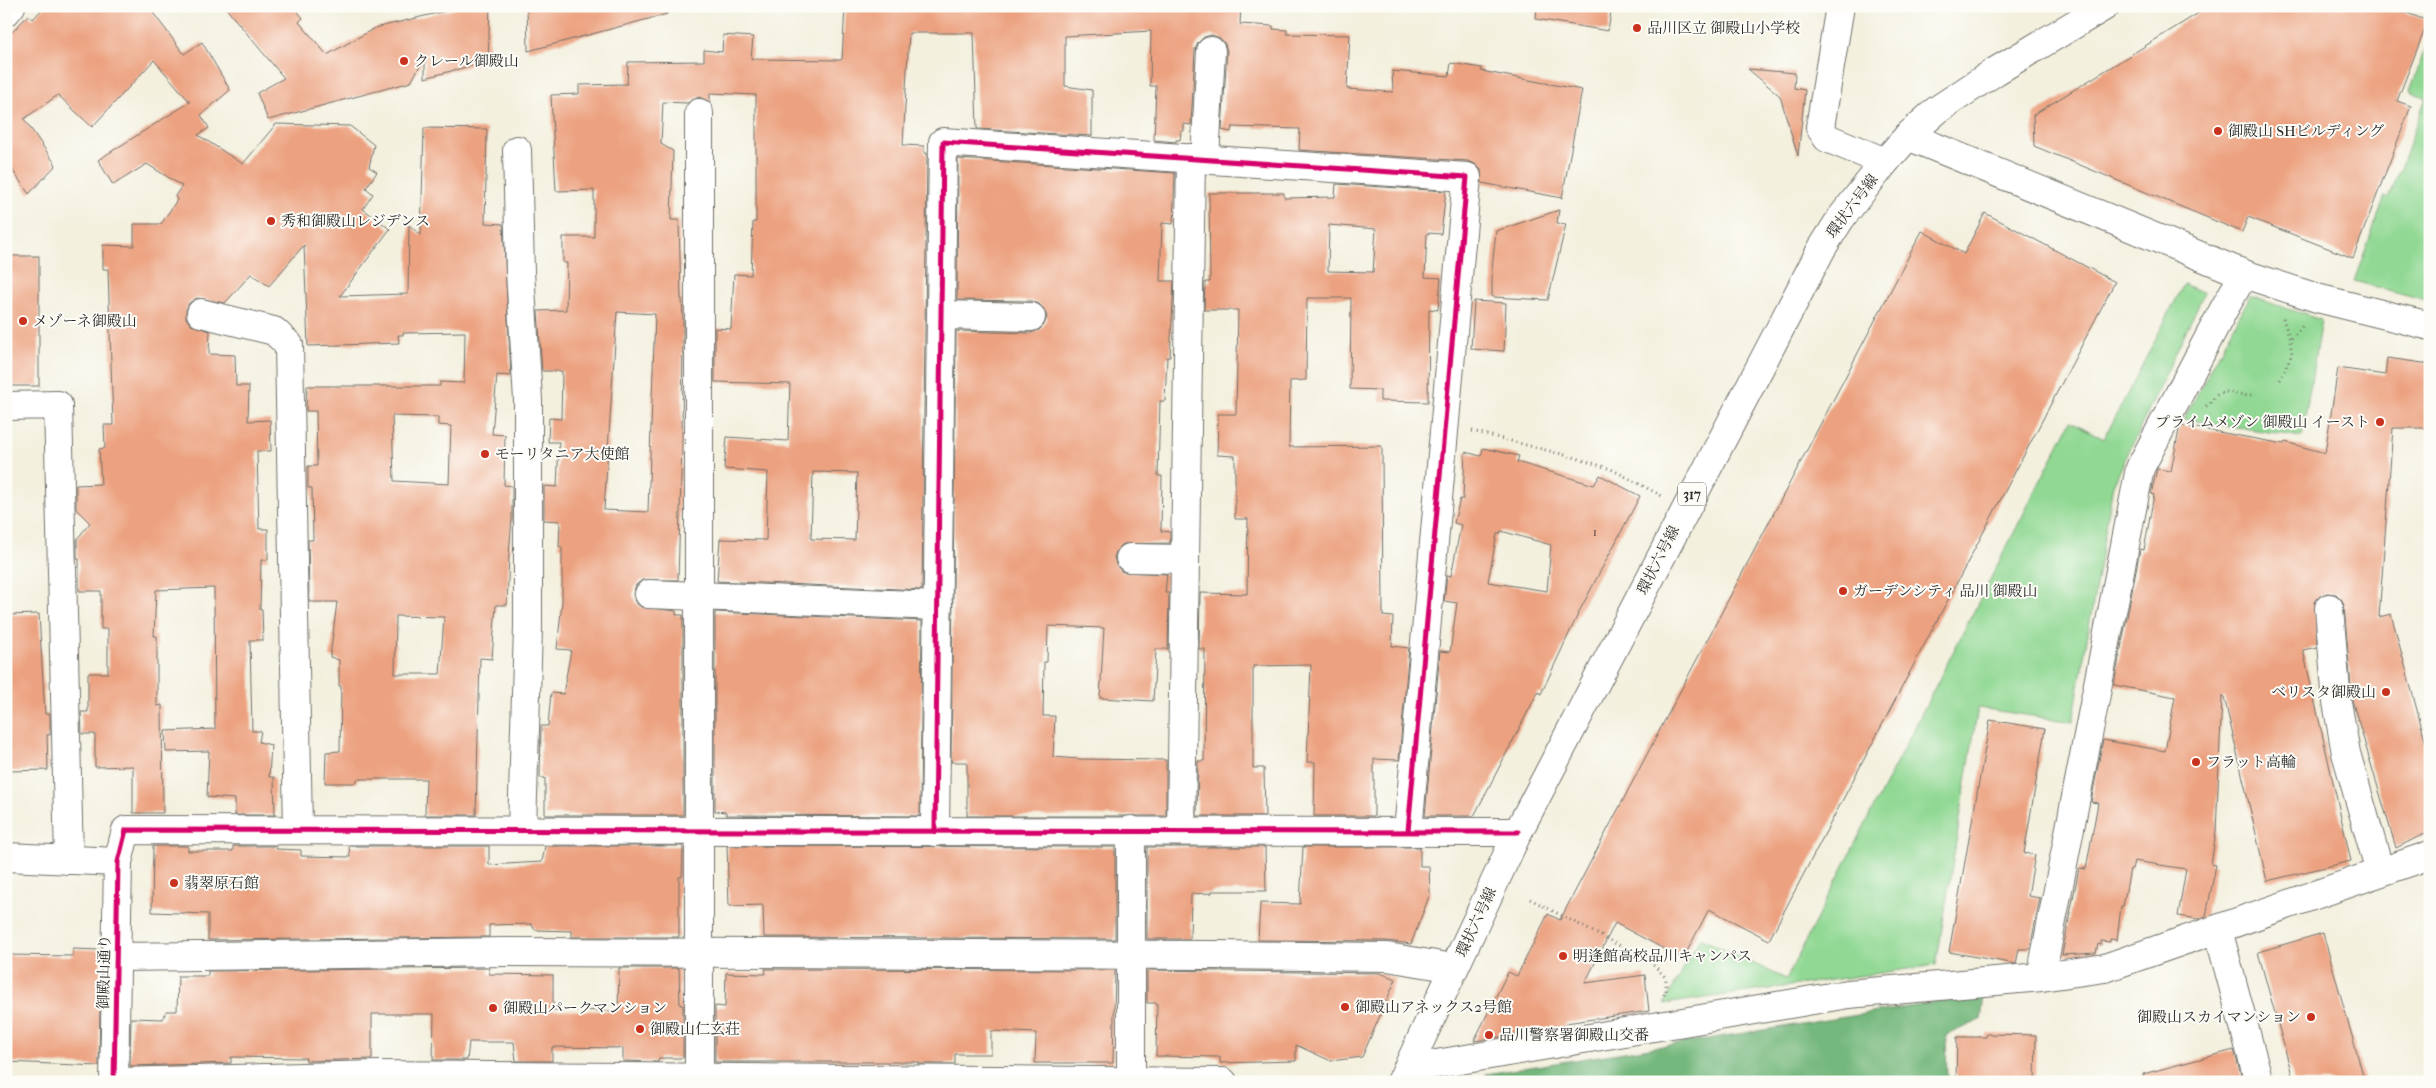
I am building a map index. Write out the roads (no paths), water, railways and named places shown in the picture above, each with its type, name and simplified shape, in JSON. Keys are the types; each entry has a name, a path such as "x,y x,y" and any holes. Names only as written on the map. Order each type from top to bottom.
{"street":[{"path":"6,12 11,6"},
{"path":"1840,6 1820,127 1827,138 1885,162"},
{"name":"環状六号線","path":"1404,1075 1518,832 1685,508 1822,248 1841,218 1908,136 1937,110 1996,71 2105,6"},
{"path":"1181,830 1185,559 1198,159 1211,51"},
{"path":"699,112 699,1078"},
{"path":"1908,136 2244,274 2317,298 2430,326"},
{"path":"935,832 944,142 1467,177 1408,831"},
{"path":"517,150 520,272 528,400 528,628 522,829"},
{"path":"2041,977 2140,468 2224,307 2244,274"},
{"path":"201,313 274,331 289,345 298,829 1518,832"},
{"path":"942,315 1031,317"},
{"path":"6,406 58,405 69,860"},
{"path":"1130,558 1185,559"},
{"path":"649,594 938,606"},
{"path":"2329,608 2337,702 2346,753 2380,872"},
{"name":"御殿山通り","path":"114,1082 118,862 126,830 298,829"},
{"path":"1131,830 1131,1081"},
{"path":"1404,1075 1848,994 2041,977 2105,968 2430,856"},
{"path":"6,857 118,862"},
{"path":"2218,930 2259,1082"},
{"path":"117,957 506,952 1388,957 1454,968"},
{"path":"120,1082 377,1075 1222,1082"}],"place":[{"name":"品川区立 御殿山小学校","path":"1637,28"},
{"name":"クレール御殿山","path":"404,61"},
{"name":"御殿山 SHビルディング","path":"2218,131"},
{"name":"秀和御殿山レジデンス","path":"271,221"},
{"name":"メゾーネ御殿山","path":"23,321"},
{"name":"プライムメゾン 御殿山 イースト","path":"2380,422"},
{"name":"モーリタニア大使館","path":"485,454"},
{"name":"ガーデンシティ 品川 御殿山","path":"1843,591"},
{"name":"ベリスタ御殿山","path":"2386,692"},
{"name":"フラット高輪","path":"2196,762"},
{"name":"翡翠原石館","path":"174,883"},
{"name":"明逢館高校品川キャンパス","path":"1563,956"},
{"name":"御殿山アネックス2号館","path":"1345,1007"},
{"name":"御殿山パークマンション","path":"493,1008"},
{"name":"御殿山スカイマンション","path":"2311,1017"},
{"name":"御殿山仁玄荘","path":"640,1029"},
{"name":"品川警察署御殿山交番","path":"1489,1035"}]}
